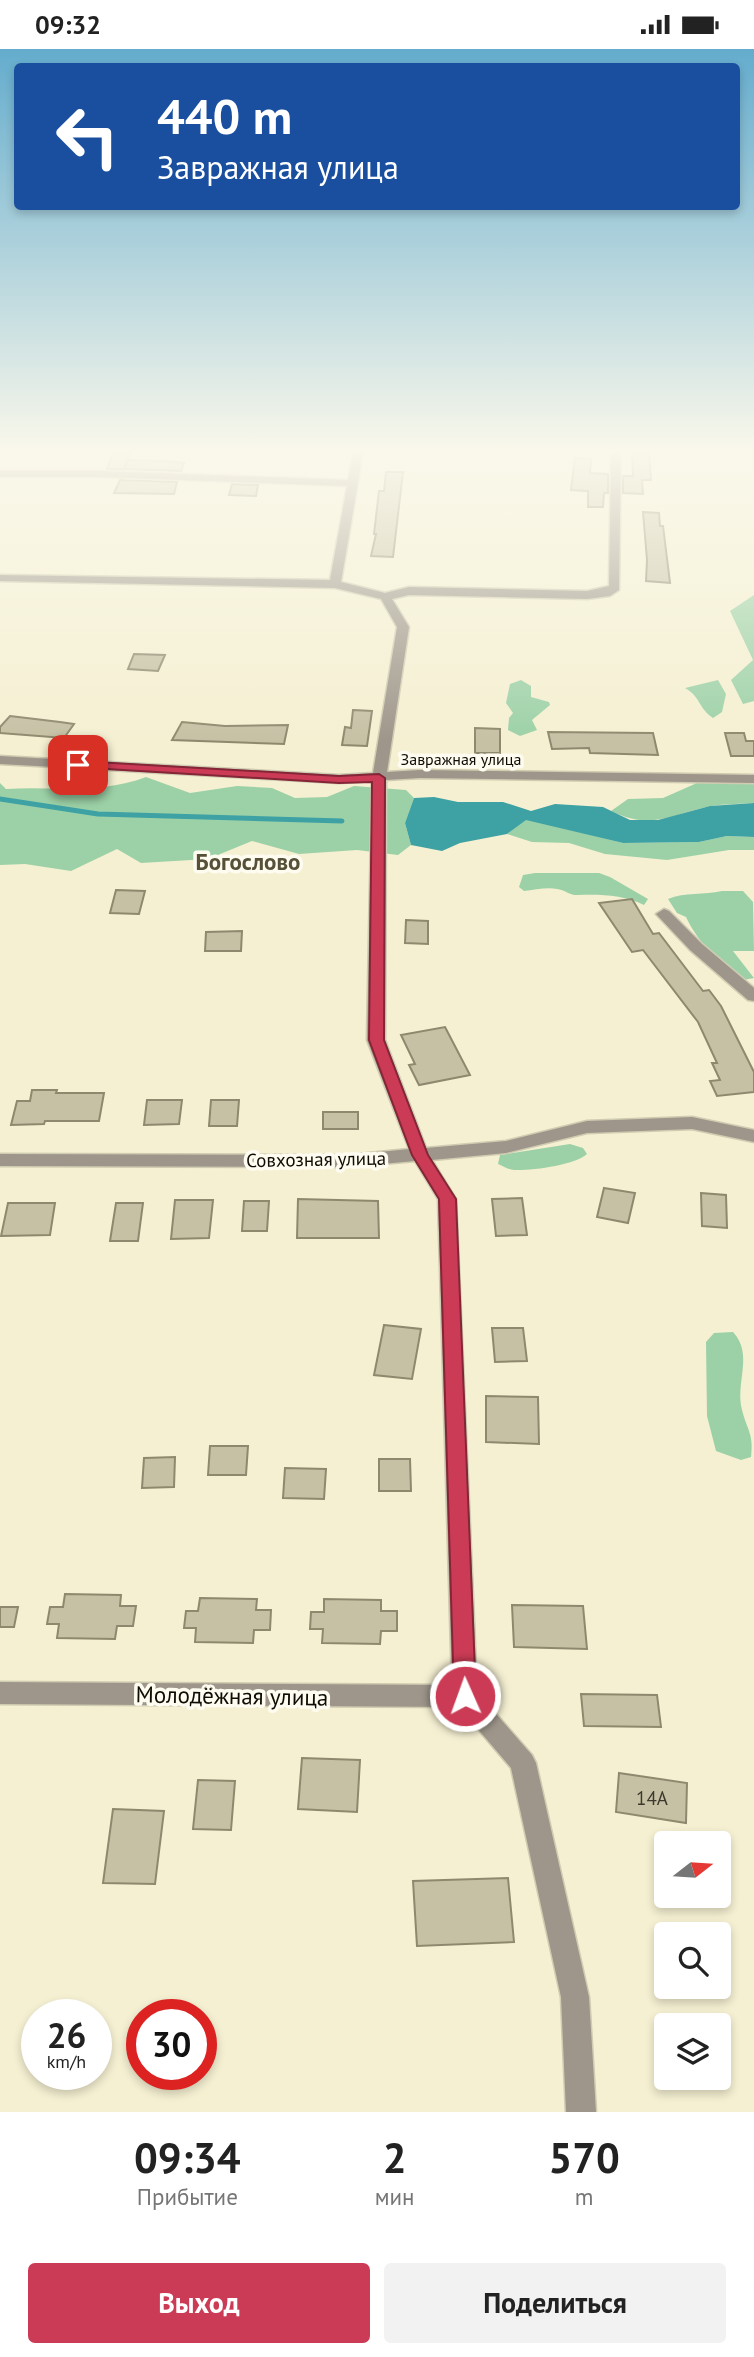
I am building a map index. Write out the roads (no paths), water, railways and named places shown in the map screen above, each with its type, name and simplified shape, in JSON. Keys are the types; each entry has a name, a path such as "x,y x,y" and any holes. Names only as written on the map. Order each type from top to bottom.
{"street":[{"path":"335,583 341,549"},
{"path":"0,578 335,583 385,597 409,591 587,595 606,593 615,588 615,549"},
{"path":"385,597 402,627 379,778 376,1040 420,1155 447,1199 465,1696 523,1763 575,1997 581,2112"},
{"name":"Завражная улица","path":"0,760 339,779 420,774 754,779"},
{"path":"664,914 696,947 754,996"},
{"name":"Совхозная улица","path":"0,1160 349,1161 506,1147 587,1127 692,1123 754,1136"},
{"name":"Молодёжная улица","path":"0,1693 465,1696"}],"water":[{"path":"434,797 458,802 503,802 531,811 555,804 603,807 630,820 658,820 710,806 754,803 754,837 727,836 699,842 623,843 526,820 507,834 460,843 442,851 411,845 405,823 414,798"}],"waterway":[{"path":"0,799 98,814 342,821"}],"district":[{"name":"Богослово","path":"248,862"}]}
